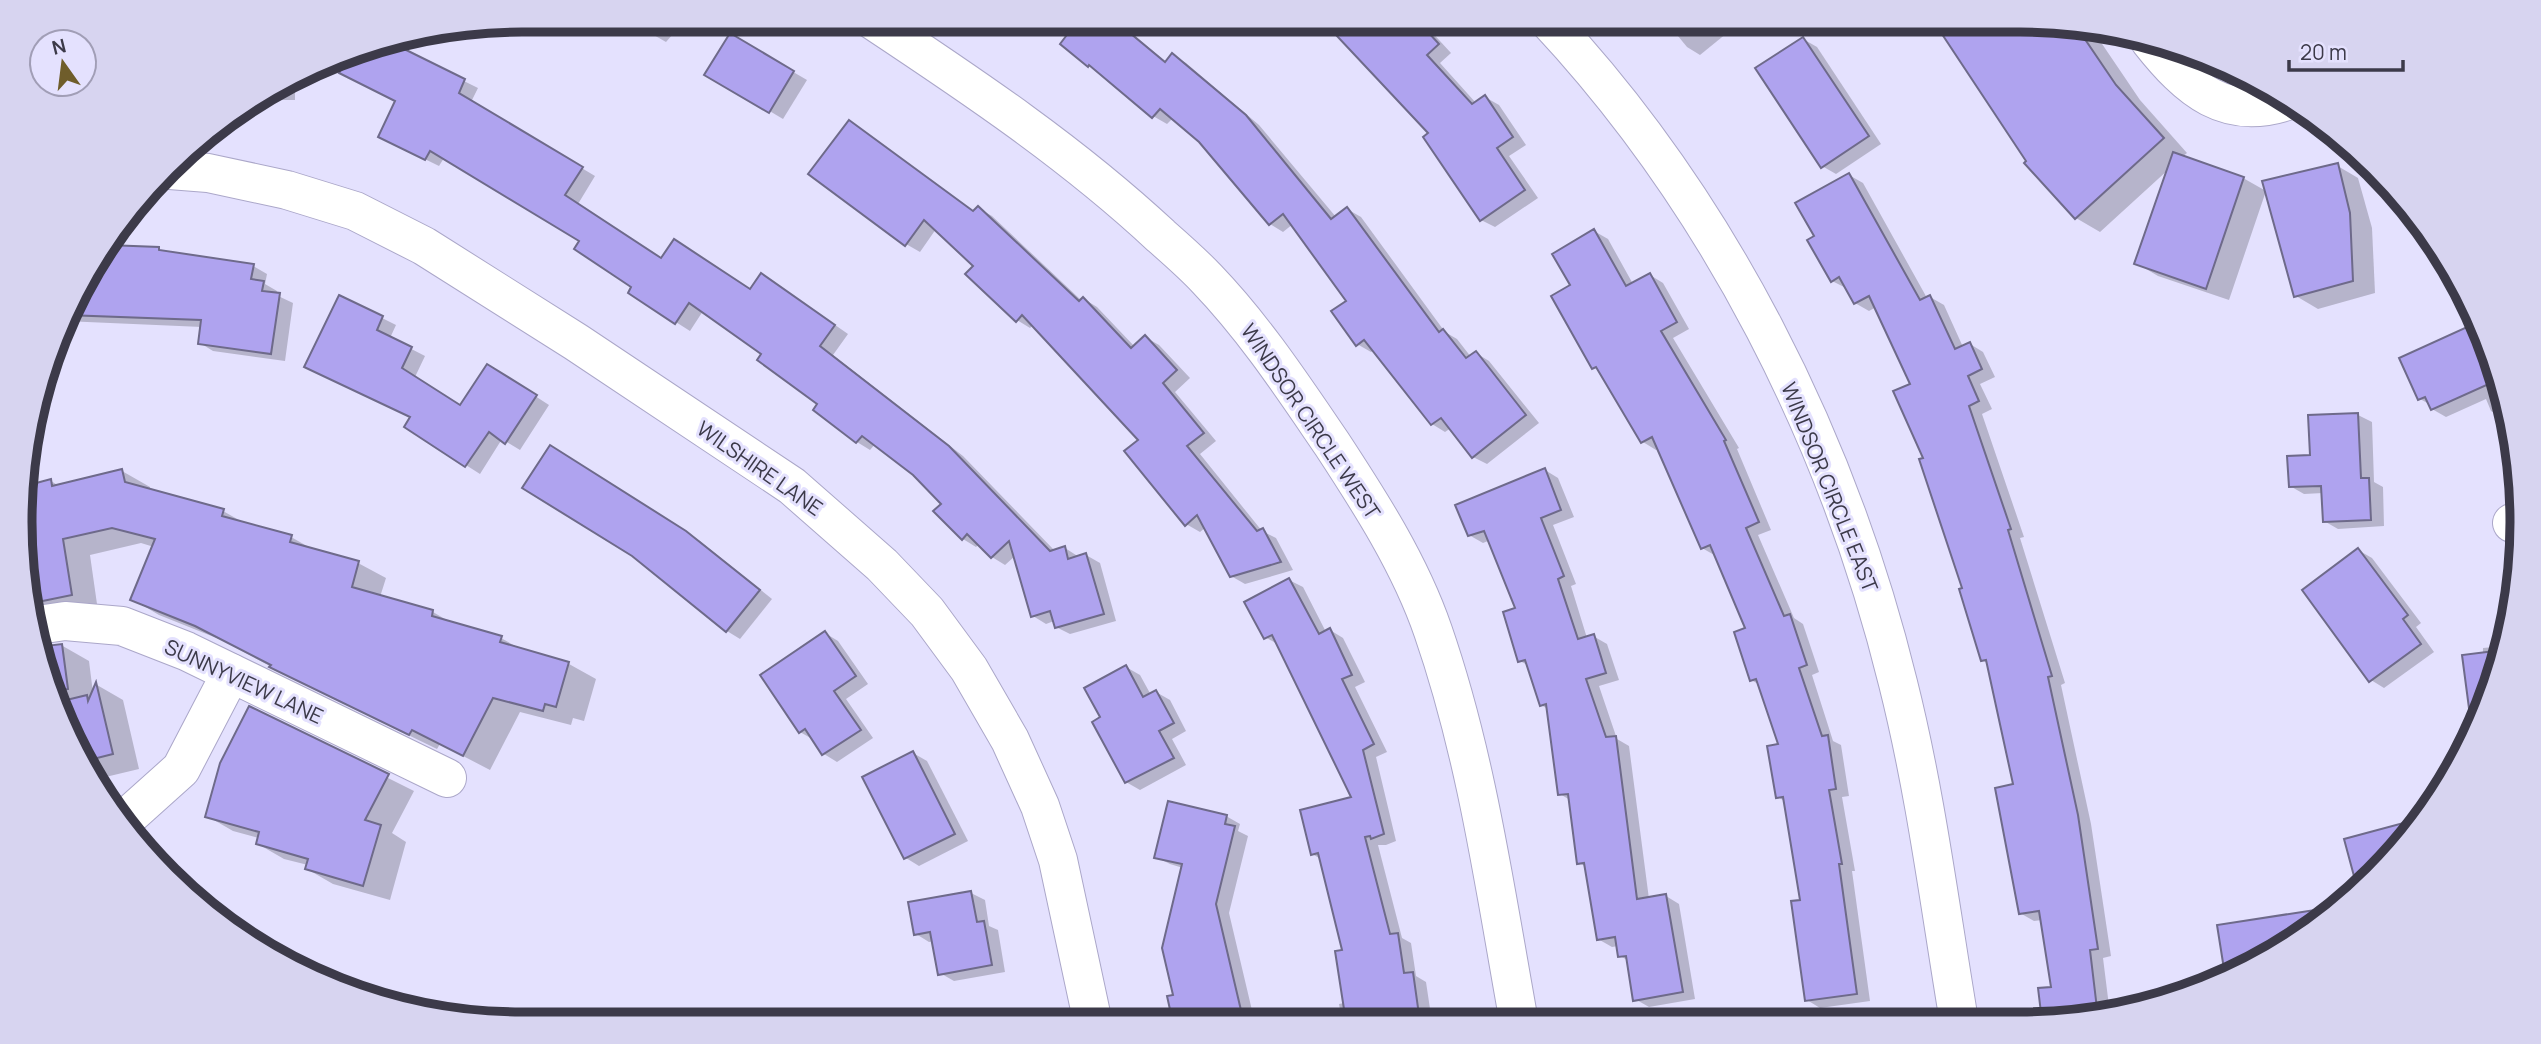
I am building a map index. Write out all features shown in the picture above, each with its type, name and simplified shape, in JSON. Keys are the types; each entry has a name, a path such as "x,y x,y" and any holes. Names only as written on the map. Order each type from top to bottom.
{"street":[{"name":"WINDSOR CIRCLE WEST","path":"890,32 1035,131 1117,195 1206,277 1253,331 1368,499 1405,568 1432,628 1457,708 1477,786 1517,1012"},
{"name":"WINDSOR CIRCLE EAST","path":"1558,32 1629,116 1720,249 1760,322 1815,436 1866,570 1899,685 1957,1012"},
{"path":"2159,52 2195,88 2224,105 2248,109 2277,105"},
{"name":"WILSHIRE LANE","path":"180,171 208,173 287,190 355,211 424,246 576,342 792,486 873,556 934,622 969,669 1010,740 1040,806 1058,860 1091,1012"},
{"name":"SUNNYVIEW LANE","path":"42,624 65,621 121,626 186,651 447,778"},
{"path":"128,815 181,769 230,673"}],"building":[{"path":"1069,32 1129,32 1165,62 1172,53 1246,115 1331,219 1347,207 1439,332 1443,329 1466,358 1476,351 1526,415 1472,458 1441,418 1431,425 1364,340 1356,346 1331,311 1346,301 1283,214 1269,225 1199,142 1160,109 1152,118 1060,44"},
{"path":"1333,32 1428,32 1439,44 1427,55 1472,104 1485,95 1513,137 1497,148 1525,190 1480,221 1423,137 1428,133"},
{"path":"1941,32 2019,32 2083,36 2116,85 2164,138 2075,219 2024,163 2026,161"},
{"path":"730,33 794,71 769,113 704,75"},
{"path":"1803,37 1869,136 1821,168 1755,68"},
{"path":"400,47 465,79 459,93 583,167 565,195 661,258 674,239 750,289 761,273 835,325 820,346 949,446 1050,551 1065,546 1068,559 1086,553 1104,614 1055,628 1050,611 1031,617 1009,541 991,558 967,534 962,540 933,511 941,504 913,475 862,436 856,443 813,410 817,404 757,360 761,354 689,303 675,324 628,293 631,287 574,249 579,241 430,151 425,160 378,137 395,101 339,73 343,66"},
{"path":"849,120 973,211 978,206 1079,301 1083,297 1131,348 1145,335 1177,370 1163,383 1204,433 1187,446 1257,531 1263,528 1281,562 1230,577 1197,515 1185,526 1124,451 1138,440 1022,315 1016,322 965,274 973,266 924,220 905,246 808,174"},
{"path":"2173,152 2244,177 2206,289 2134,264"},
{"path":"2338,163 2350,213 2353,281 2294,297 2262,181"},
{"path":"1849,173 1920,300 1930,295 1955,349 1970,342 1982,369 1968,376 1979,401 1969,406 2011,529 2008,530 2052,676 2048,677 2078,815 2098,949 2090,950 2097,1006 2041,1011 2038,988 2051,987 2039,911 2019,914 1995,788 2013,784 1986,660 1981,661 1959,589 1962,588 1919,459 1923,458 1893,391 1910,384 1869,296 1854,304 1839,277 1831,282 1807,240 1814,236 1795,203"},
{"path":"1594,229 1626,286 1650,273 1677,322 1661,331 1726,440 1724,441 1759,522 1746,528 1784,616 1790,614 1807,665 1799,668 1822,736 1828,735 1836,789 1829,790 1842,864 1839,864 1857,994 1805,1001 1791,901 1800,900 1783,797 1776,798 1767,746 1778,744 1756,679 1750,681 1734,632 1745,628 1710,545 1701,549 1652,437 1641,443 1596,367 1592,369 1551,296 1570,285 1552,254"},
{"path":"117,245 159,247 159,250 254,264 251,279 264,281 262,291 280,293 271,354 198,344 201,320 77,315"},
{"path":"339,295 383,316 377,330 412,347 402,368 460,405 487,364 537,395 505,444 489,432 465,467 404,427 410,417 304,367"},
{"path":"2469,326 2489,384 2431,410 2425,397 2418,400 2399,358"},
{"path":"2358,413 2361,478 2369,478 2371,520 2323,522 2321,486 2289,487 2287,456 2310,455 2308,415"},
{"path":"550,445 686,531 760,590 726,632 632,556 522,488"},
{"path":"1545,468 1561,510 1541,518 1564,576 1558,579 1578,639 1594,634 1606,673 1586,679 1606,737 1616,736 1637,899 1666,894 1683,992 1633,1001 1626,956 1618,957 1615,937 1597,940 1584,863 1577,864 1568,794 1558,795 1546,704 1540,706 1525,660 1518,662 1503,612 1515,608 1484,531 1468,536 1455,505"},
{"path":"122,469 125,482 224,509 222,516 292,535 290,542 359,561 352,587 433,610 432,616 502,636 500,642 569,662 556,707 545,704 543,711 493,698 463,756 412,730 409,735 269,667 271,665 195,626 130,600 155,539 112,528 63,539 72,595 38,602 33,554 34,484 51,479 52,486"},
{"path":"2358,548 2408,615 2403,619 2421,644 2369,682 2302,590"},
{"path":"1289,578 1319,634 1330,628 1352,675 1342,679 1374,744 1363,750 1384,834 1371,839 1370,836 1365,837 1390,934 1398,933 1404,973 1413,972 1419,1012 1344,1012 1335,951 1342,950 1318,853 1311,855 1300,810 1351,797 1272,635 1264,639 1244,602"},
{"path":"825,631 856,676 834,691 861,730 822,755 805,729 799,733 760,675"},
{"path":"62,644 68,689 62,690 47,646"},
{"path":"2492,651 2470,715 2462,655"},
{"path":"1126,665 1143,697 1156,690 1174,723 1159,731 1174,758 1125,783 1092,722 1100,717 1084,688"},
{"path":"96,682 113,754 97,758 99,770 65,700 87,695 88,701"},
{"path":"249,706 389,774 365,820 381,825 363,886 305,869 308,859 256,844 259,832 205,817 220,763"},
{"path":"913,751 955,834 904,859 862,777"},
{"path":"1168,801 1227,815 1225,824 1235,826 1216,904 1241,1012 1171,1012 1167,996 1173,995 1162,948 1182,864 1154,858"},
{"path":"2407,822 2355,879 2344,839"},
{"path":"971,891 977,922 984,921 992,965 938,975 930,932 914,935 908,902"},
{"path":"2320,909 2264,947 2224,967 2217,925"}]}
